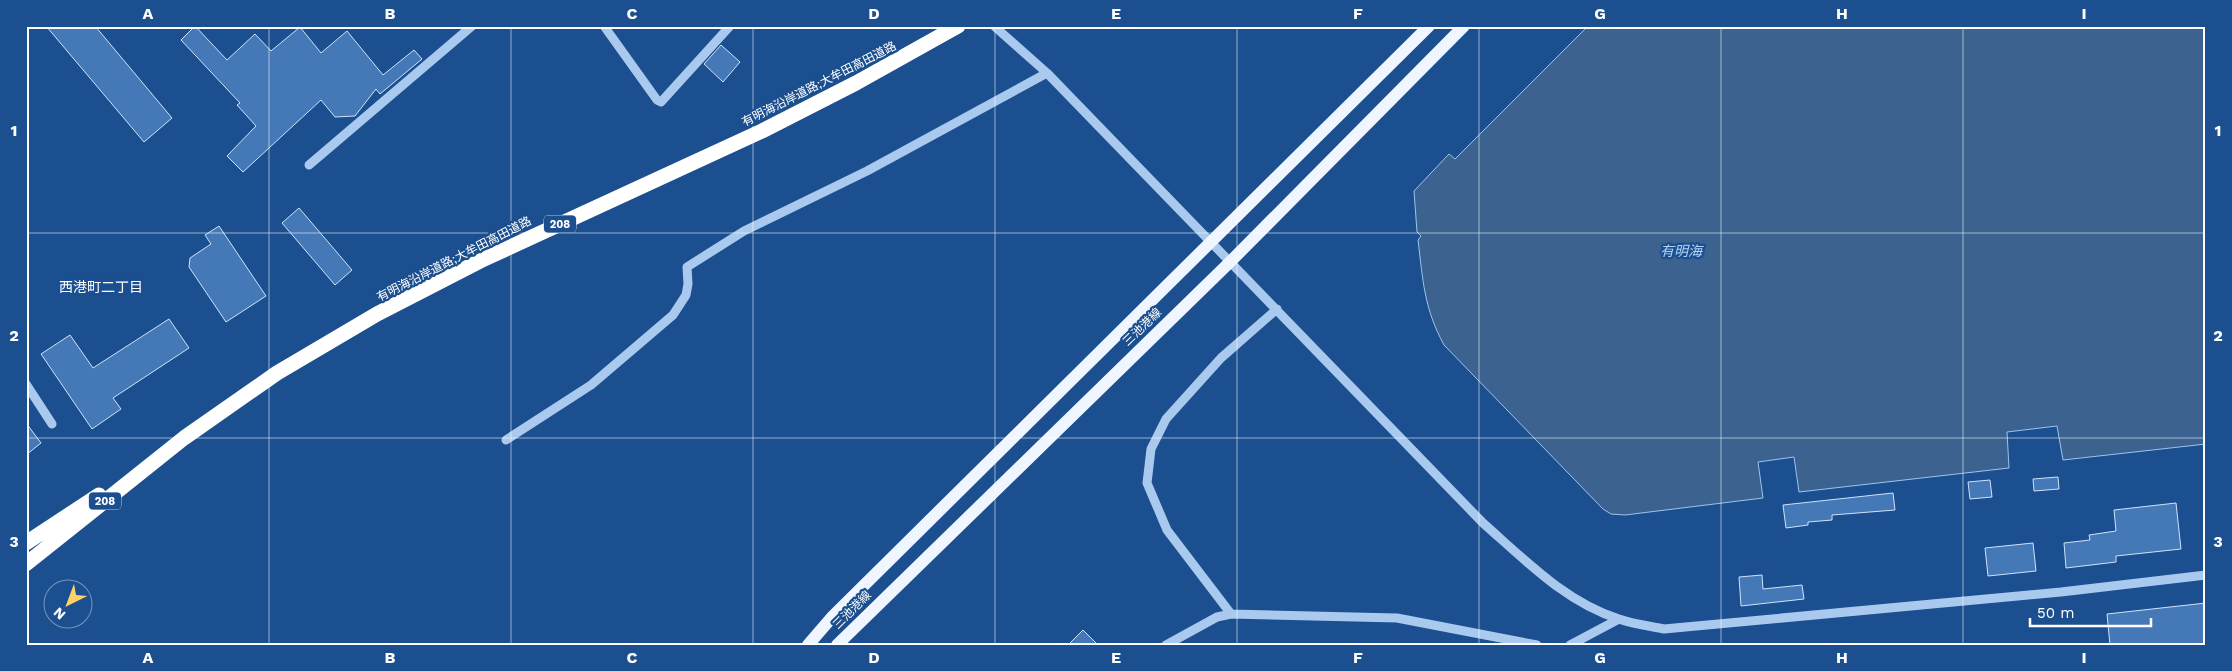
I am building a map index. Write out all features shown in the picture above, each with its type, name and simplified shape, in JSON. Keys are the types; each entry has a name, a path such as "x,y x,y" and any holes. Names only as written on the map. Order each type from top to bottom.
{"highway":[{"name":"有明海沿岸道路;大牟田高田道路","path":"26,564 184,438 277,373 377,314 480,260 762,131 856,83 953,29"},
{"name":"208","path":"26,543 184,438"}],"main road":[{"name":"三池港線","path":"808,645 833,616 1212,243 1429,26"},
{"name":"三池港線","path":"837,645 1230,262 1464,26"}],"street":[{"path":"309,165 472,26"},
{"path":"604,26 657,100 661,102 730,26"},
{"path":"994,26 1047,73 1483,523 1549,581 1586,604 1619,619 1664,629 2061,592 2206,575"},
{"path":"506,440 591,385 673,316 686,295 688,284 687,267 744,231 867,171 1047,73"},
{"path":"1231,614 1167,530 1147,483 1151,450 1166,419 1220,358 1277,309"},
{"path":"26,384 52,424"},
{"path":"1166,645 1217,617 1231,614 1397,618 1537,645"},
{"path":"1570,645 1619,619"}],"water":[{"name":"有明海","path":"1588,26 2206,26 2206,444 2063,460 2057,426 2007,432 2009,468 1799,492 1794,457 1758,462 1763,498 1625,515 1611,514 1603,509 1444,345 1432,319 1425,294 1418,240 1421,236 1417,232 1414,191 1449,154 1455,159"}],"building":[{"path":"46,26 95,26 172,118 144,142"},
{"path":"195,26 227,60 255,34 271,51 300,27 321,53 347,31 383,75 414,50 422,59 380,94 376,89 355,116 335,117 321,100 243,172 227,156 256,126 237,105 240,103 181,40"},
{"path":"721,45 740,62 723,82 704,64"},
{"path":"299,208 352,270 335,285 282,223"},
{"path":"219,226 266,296 226,322 189,267 190,258 211,244 205,235"},
{"path":"169,319 189,348 113,398 121,409 92,429 41,354 70,335 93,368"},
{"path":"26,423 41,443 26,455"},
{"path":"2058,477 2059,489 2034,491 2033,479"},
{"path":"1990,480 1992,497 1970,499 1968,482"},
{"path":"1893,493 1895,510 1832,515 1832,520 1808,522 1808,525 1786,528 1783,505"},
{"path":"2176,503 2181,549 2116,556 2116,562 2066,568 2064,543 2090,540 2089,535 2116,531 2114,510"},
{"path":"2033,543 2036,571 1988,576 1985,548"},
{"path":"1762,575 1763,589 1802,585 1804,599 1741,606 1739,577"},
{"path":"2206,603 2206,645 2110,645 2107,614"},
{"path":"1083,630 1098,645 1068,645"}],"district":[{"name":"西港町二丁目","path":"101,287"}]}
